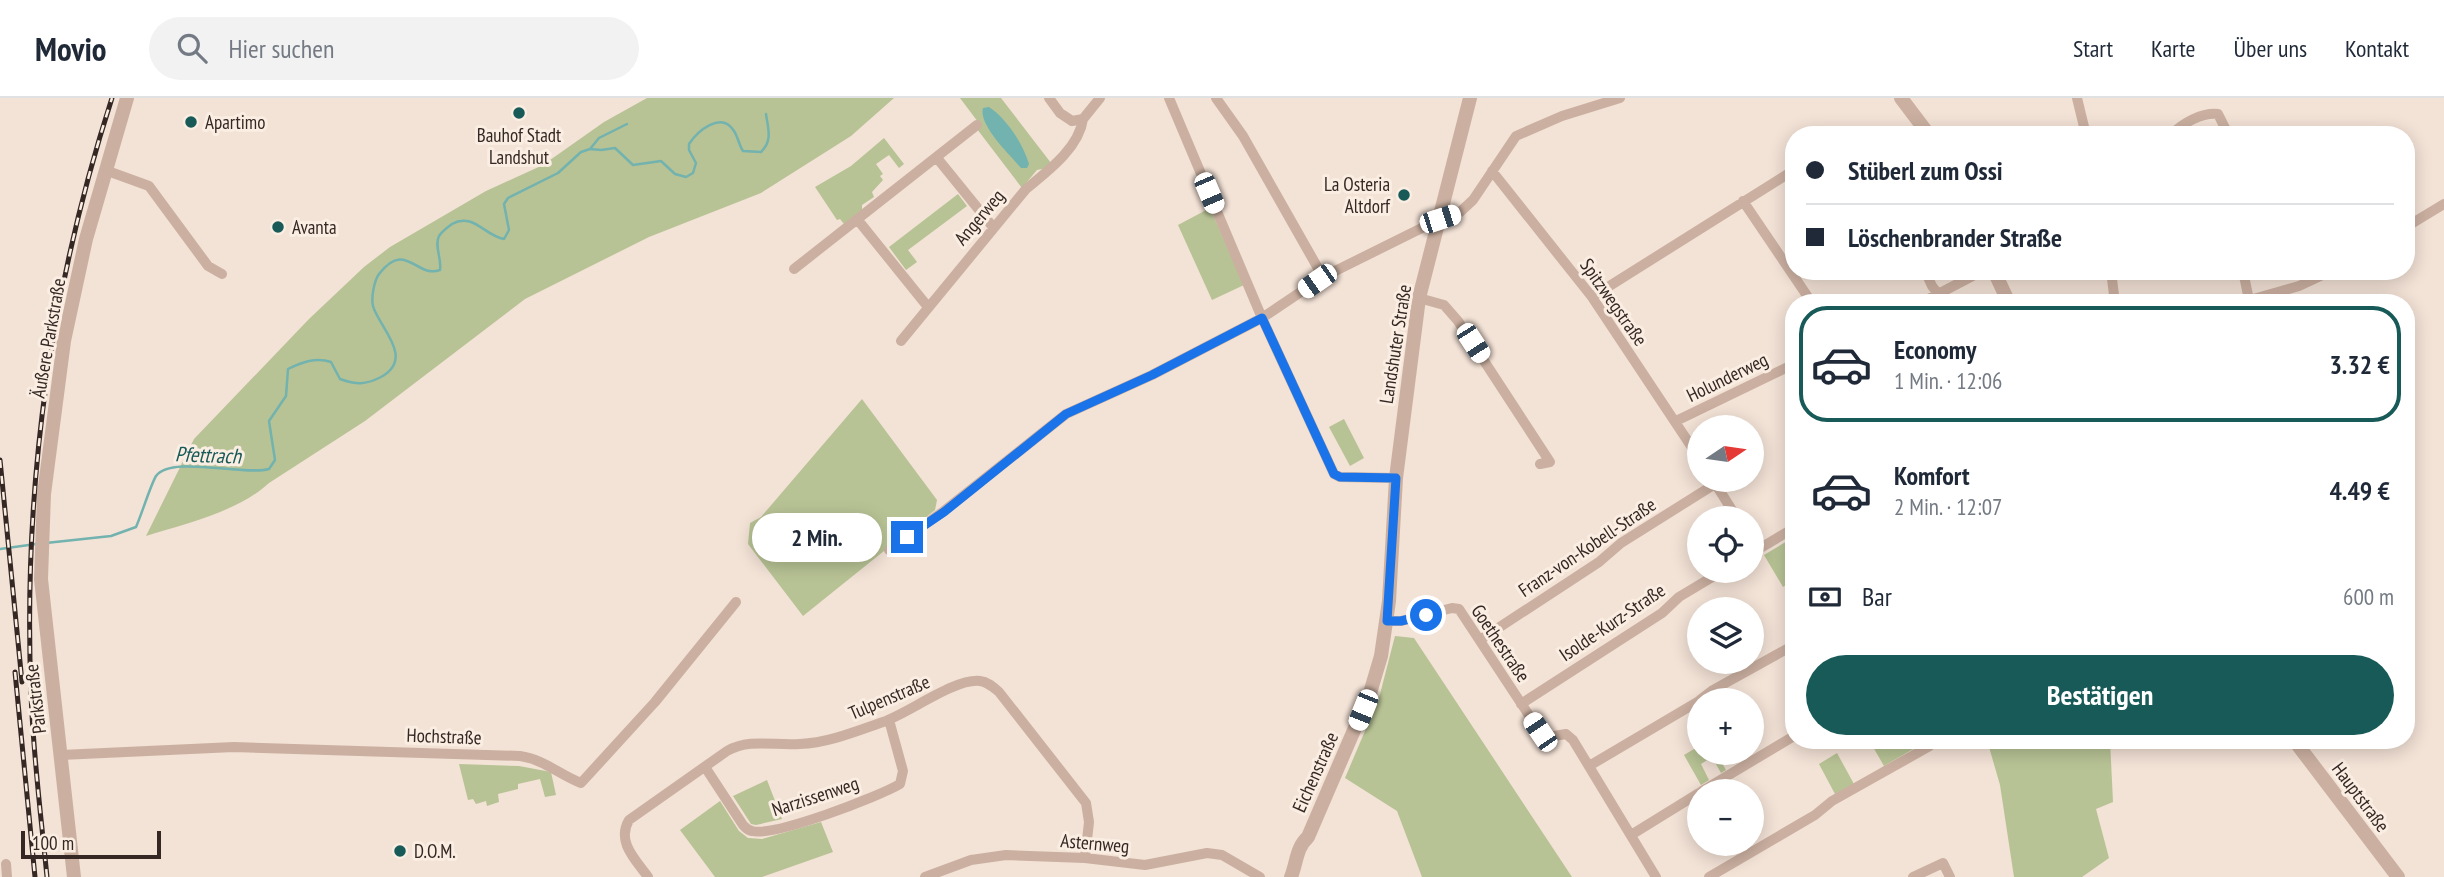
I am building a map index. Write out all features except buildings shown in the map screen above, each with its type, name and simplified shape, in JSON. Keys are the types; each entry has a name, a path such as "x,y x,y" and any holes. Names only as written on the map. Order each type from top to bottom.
{"street":[{"name":"Äußere Parkstraße","path":"43,516 52,424 65,341 86,239 127,98"},
{"path":"1049,98 1060,113 1072,121 1083,119"},
{"name":"Angerweg","path":"901,341 1026,188 1051,169 1082,131 1083,119 1100,98"},
{"path":"1169,98 1262,318 1334,474 1340,477 1396,478"},
{"path":"1216,98 1243,136 1323,276"},
{"name":"Landshuter Straße","path":"1389,601 1396,478 1419,298 1469,98"},
{"path":"889,550 944,512 1066,414 1152,375 1262,318 1323,276 1440,219 1459,213 1473,200 1516,136 1562,116 1620,98"},
{"path":"1901,98 1922,126"},
{"path":"2077,98 2083,126"},
{"path":"2182,126 2209,113 2218,114 2225,126"},
{"path":"794,269 977,125"},
{"path":"937,158 993,228"},
{"path":"105,170 149,186 208,266 222,274"},
{"name":"Spitzwegstraße","path":"1492,171 1592,297 1687,439"},
{"path":"1592,297 1785,175"},
{"path":"1742,201 1785,264"},
{"path":"2415,222 2444,204"},
{"path":"857,219 928,307"},
{"path":"1948,294 1969,280"},
{"path":"2272,294 2312,280"},
{"path":"1419,298 1444,305 1458,321 1550,462 1540,464"},
{"name":"Holunderweg","path":"1676,421 1785,368"},
{"name":"Franz-von-Kobell-Straße","path":"1480,640 1599,562 1620,543 1699,492"},
{"name":"Parkstraße","path":"43,516 41,563 74,877"},
{"path":"1764,543 1785,532"},
{"name":"Isolde-Kurz-Straße","path":"1521,704 1662,613 1679,597 1702,583"},
{"name":"Eichenstraße","path":"1294,870 1301,843 1308,837 1373,685 1389,601"},
{"name":"Hochstraße","path":"61,755 234,747 520,756 531,757 581,783 655,702 736,602"},
{"name":"Goethestraße","path":"1387,621 1401,621 1455,609 1461,612 1544,736 1570,736 1656,877"},
{"path":"1717,688 1785,650"},
{"name":"Tulpenstraße","path":"648,877 631,855 624,832 633,817 727,751 744,743 802,744 848,734 888,720 958,684 979,681 991,685 1086,803 1089,822 1085,858"},
{"path":"1589,766 1687,708"},
{"name":"Narzissenweg","path":"705,767 749,831 796,824 837,811 901,784 903,771 888,720"},
{"path":"1723,779 1785,741"},
{"path":"1709,877 1815,816 1832,801 1921,749"},
{"name":"Hauptstraße","path":"2301,749 2398,877"},
{"path":"1631,835 1687,801"},
{"name":"Asternweg","path":"925,877 971,860 1006,855 1085,858 1145,871 1207,853 1222,855 1259,877"},
{"path":"1913,877 1942,863 1950,877"},
{"path":"6,864 8,877"}],"green space":[{"path":"647,98 894,98 851,136 761,193 649,237 525,299 365,421 257,493 211,516 146,536 194,439 309,319 364,267 390,247 486,191 543,165 604,122"},
{"path":"960,98 1001,98 1051,163 1047,168 1037,170 1022,188 977,129 981,126"},
{"path":"884,138 904,164 899,168 889,155 876,164 883,174 880,176 883,180 872,192 874,197 862,205 862,211 844,224 840,219 837,220 815,187 851,166"},
{"path":"958,194 967,206 908,250 917,262 906,270 889,247"},
{"path":"1210,208 1244,285 1212,300 1178,225"},
{"path":"862,399 937,500 935,510 803,616 748,544 750,523 761,517"},
{"path":"1344,419 1364,458 1350,466 1329,427"},
{"path":"1785,542 1785,586 1783,587 1764,555"},
{"path":"1395,636 1414,638 1572,877 1422,877 1397,811 1345,778 1379,698"},
{"path":"1874,749 1913,749 1884,766"},
{"path":"1990,749 2110,749 2113,802 2096,809 2109,858 2082,877 2014,877 2000,785"},
{"path":"1837,753 1854,784 1835,794 1819,764"},
{"path":"459,764 519,766 551,772 556,795 545,797 540,779 518,784 518,789 498,794 499,802 487,806 486,801 476,804 473,799 468,800"},
{"path":"1690,765 1702,765 1708,779 1698,779"},
{"path":"1716,765 1723,765 1726,770 1721,773"},
{"path":"767,780 782,819 751,824 733,796"},
{"path":"720,801 739,831 748,838 762,839 821,822 833,852 762,877 715,877 680,830"}],"water":[{"path":"989,107 1008,125 1023,148 1029,164 1027,168 1021,168 985,123 983,108"}],"waterway":[{"name":"Pfettrach","path":"46,543 111,536 136,527 154,480 164,470 191,466 269,469 275,460 269,421 286,396 288,369 309,361 331,362 340,379 361,383 375,380 391,369 395,361 395,351 372,303 377,277 388,264 397,260 411,262 424,270 440,270 439,236 452,224 459,221 473,223 504,239 509,230 504,204 508,198 558,173 581,152 590,149 615,148 633,165 661,161 675,174 686,177 693,173 696,163 689,144 703,129 723,122 734,131 743,151 761,152 768,139 766,114"},
{"name":"Pfettrach","path":"590,149 599,138 627,124"},
{"name":"Pfettrach","path":"0,549 36,544"}],"railway":[{"path":"47,877 31,693 30,617 37,467 57,317 90,170 112,98"},
{"path":"0,460 22,682"},
{"path":"15,672 35,877"}],"place":[{"name":"Bauhof Stadt Landshut","path":"519,113"},
{"name":"Apartimo","path":"191,122"},
{"name":"La Osteria Altdorf","path":"1404,195"},
{"name":"Avanta","path":"278,227"},
{"name":"D.O.M.","path":"400,851"}],"route":[{"path":"907,537 944,512 1066,414 1152,375 1262,318 1334,474 1340,477 1396,478 1387,621 1401,621 1426,615"}]}
